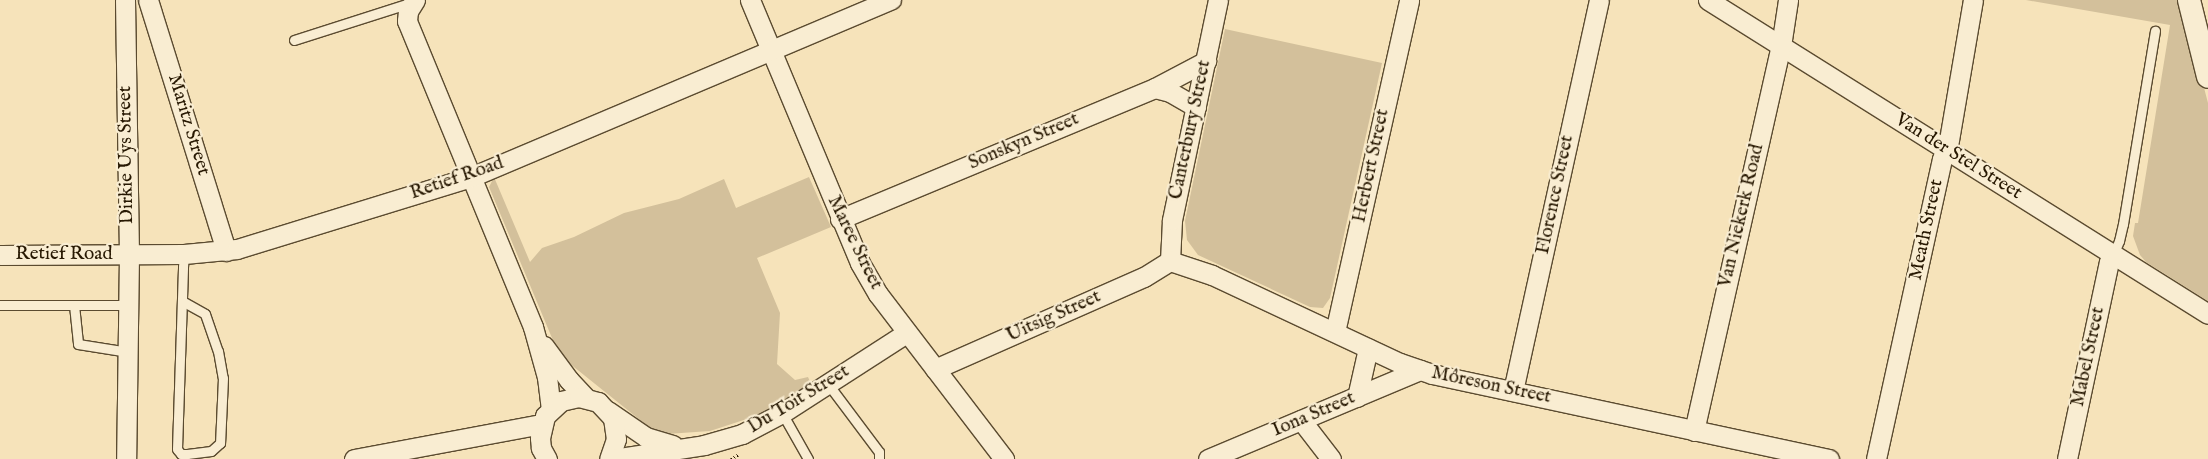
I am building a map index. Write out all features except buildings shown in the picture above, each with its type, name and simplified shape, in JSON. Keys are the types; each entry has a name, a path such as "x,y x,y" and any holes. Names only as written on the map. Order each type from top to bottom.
{"street":[{"name":"Dirkie Uys Street","path":"126,0 129,255 126,459"},
{"name":"Maritz Street","path":"148,0 226,251"},
{"name":"Maree Street","path":"750,0 860,263 878,294 906,333 1004,459"},
{"name":"Retief Road","path":"0,255 129,255 226,251 471,177 891,0"},
{"name":"Canterbury Street","path":"1170,261 1172,220 1218,0"},
{"name":"Herbert Street","path":"1336,332 1409,0"},
{"name":"Florence Street","path":"1513,390 1598,0"},
{"name":"Van der Stel Street","path":"1708,0 2208,314"},
{"name":"Van Niekerk Road","path":"1694,431 1781,46 1788,0"},
{"name":"Meath Street","path":"1876,459 1949,140 1973,0"},
{"path":"2189,0 2208,77"},
{"path":"414,1 408,11 407,21 533,328 548,377 551,408"},
{"name":"Sonskyn Street","path":"840,219 1155,88 1206,61"},
{"path":"1155,88 1180,85 1200,89"},
{"path":"1155,88 1170,92 1196,107"},
{"name":"Mabel Street","path":"2066,459 2109,262 2113,255"},
{"name":"Môreson Street","path":"1170,261 1212,275 1368,348 1420,370 1829,459"},
{"name":"Uitsig Street","path":"935,369 1144,278 1170,261"},
{"name":"Du Toit Street","path":"533,328 559,368 585,397 598,402 646,437 684,447"},
{"name":"Du Toit Street","path":"613,459 732,437 782,413 906,333"},
{"path":"1357,397 1368,348"},
{"name":"Iona Street","path":"1208,459 1420,370"},
{"path":"543,458 540,444 541,424 551,408 566,398 585,397"},
{"path":"608,411 614,420 617,436 609,459"},
{"path":"1301,420 1331,459"},
{"path":"354,459 541,424"}],"lane":[{"path":"294,40 414,1"},
{"path":"2113,255 2123,224 2155,31"},
{"path":"182,301 205,314 218,351 223,378 220,443 211,451 187,454 181,454 177,449 182,301 184,254"},
{"path":"0,305 129,305"},
{"path":"74,305 78,344 128,352"},
{"path":"828,384 879,452 879,459"},
{"path":"782,413 808,459"}],"shaded area":[{"path":"2026,0 2181,0 2208,103 2208,301 2146,262 2140,255 2133,236 2135,223 2138,223 2170,25"},
{"path":"1225,29 1382,63 1330,298 1323,308 1310,307 1198,255 1187,240 1185,221"},
{"path":"494,177 530,262 542,248 574,237 624,213 679,199 724,179 736,208 809,177 831,227 757,258 780,313 777,364 795,380 808,377 812,386 756,416 710,431 667,434 650,428 564,359 557,350 489,187"}]}
